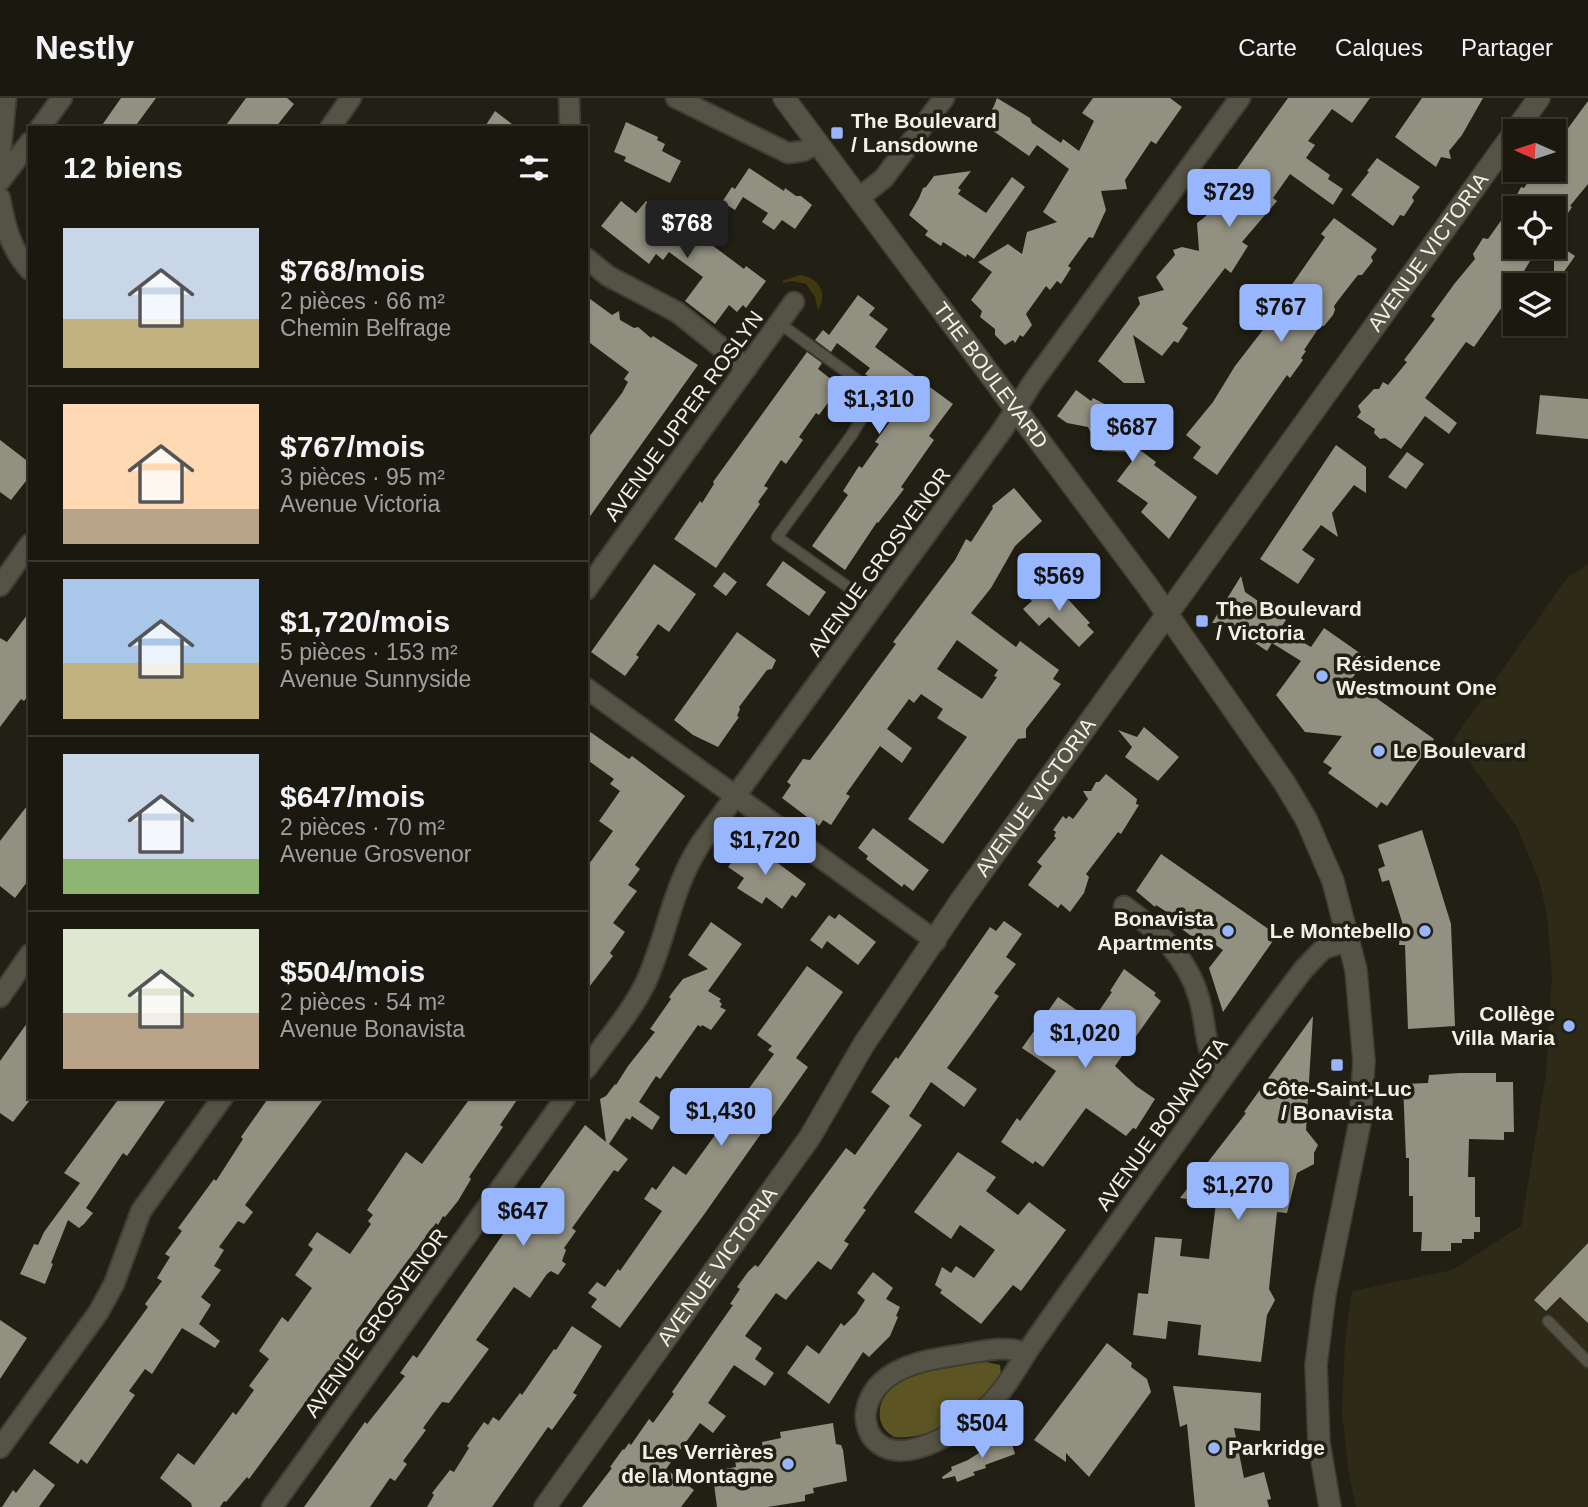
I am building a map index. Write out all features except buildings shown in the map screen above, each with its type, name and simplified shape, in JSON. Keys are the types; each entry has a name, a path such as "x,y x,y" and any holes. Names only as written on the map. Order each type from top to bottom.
{"street":[{"path":"0,160 6,98"},
{"path":"41,126 62,98"},
{"path":"331,126 351,98"},
{"path":"569,98 570,126"},
{"path":"676,98 788,153 803,151 817,144"},
{"name":"THE BOULEVARD","path":"784,98 1167,613 1282,779 1306,819 1333,881 1356,970 1362,1016 1363,1096 1355,1153 1330,1265 1318,1342 1317,1423 1329,1507"},
{"path":"859,198 891,170 944,98"},
{"name":"AVENUE GROSVENOR","path":"588,1066 625,1016 645,982 689,861 1240,98"},
{"name":"AVENUE VICTORIA","path":"545,1507 810,1137 864,1044 962,899 1539,98"},
{"path":"0,181 28,145"},
{"path":"0,198 6,231 18,257 28,268"},
{"path":"588,260 617,282 677,312 747,368"},
{"name":"AVENUE UPPER ROSLYN","path":"588,587 794,303"},
{"path":"0,586 28,547"},
{"path":"588,689 936,941"},
{"path":"1124,906 1163,936 1187,968 1199,997 1210,1052 1214,1063 1225,1075"},
{"name":"AVENUE BONAVISTA","path":"1027,1353 1011,1349 992,1349 921,1362 900,1370 882,1382 871,1398 866,1413 868,1430 878,1444 897,1450 924,1445 965,1426 997,1398 1225,1075 1313,957 1329,946 1349,941"},
{"path":"0,997 28,957"},
{"path":"0,1448 98,1313 114,1284 141,1211 222,1099"},
{"name":"AVENUE GROSVENOR","path":"272,1507 565,1099"}],"lane":[{"path":"779,323 867,387 873,400 851,436 776,537 875,606"},
{"path":"1548,1321 1588,1362"}],"shaded area":[{"path":"800,275 817,282 820,287 822,298 818,310 815,297 806,284 782,281"},
{"name":"Collège Villa Maria","path":"1588,564 1588,1507 1356,1507 1349,1475 1342,1412 1345,1342 1352,1291 1452,1270 1521,1226 1546,1075 1552,977 1547,916 1540,883 1516,825 1453,740 1567,578"},
{"path":"986,1362 1000,1365 1001,1375 982,1399 955,1420 924,1434 909,1437 894,1437 882,1426 880,1409 885,1396 908,1378 941,1369"}],"place":[{"name":"The Boulevard / Lansdowne","path":"837,133"},
{"name":"The Boulevard / Victoria","path":"1202,621"},
{"name":"Résidence Westmount One","path":"1322,676"},
{"name":"Le Boulevard","path":"1379,751"},
{"name":"Bonavista Apartments","path":"1228,931"},
{"name":"Le Montebello","path":"1425,931"},
{"name":"Collège Villa Maria","path":"1569,1026"},
{"name":"Côte-Saint-Luc / Bonavista","path":"1337,1065"},
{"name":"Parkridge","path":"1214,1448"},
{"name":"Les Verrières de la Montagne","path":"788,1464"}]}
